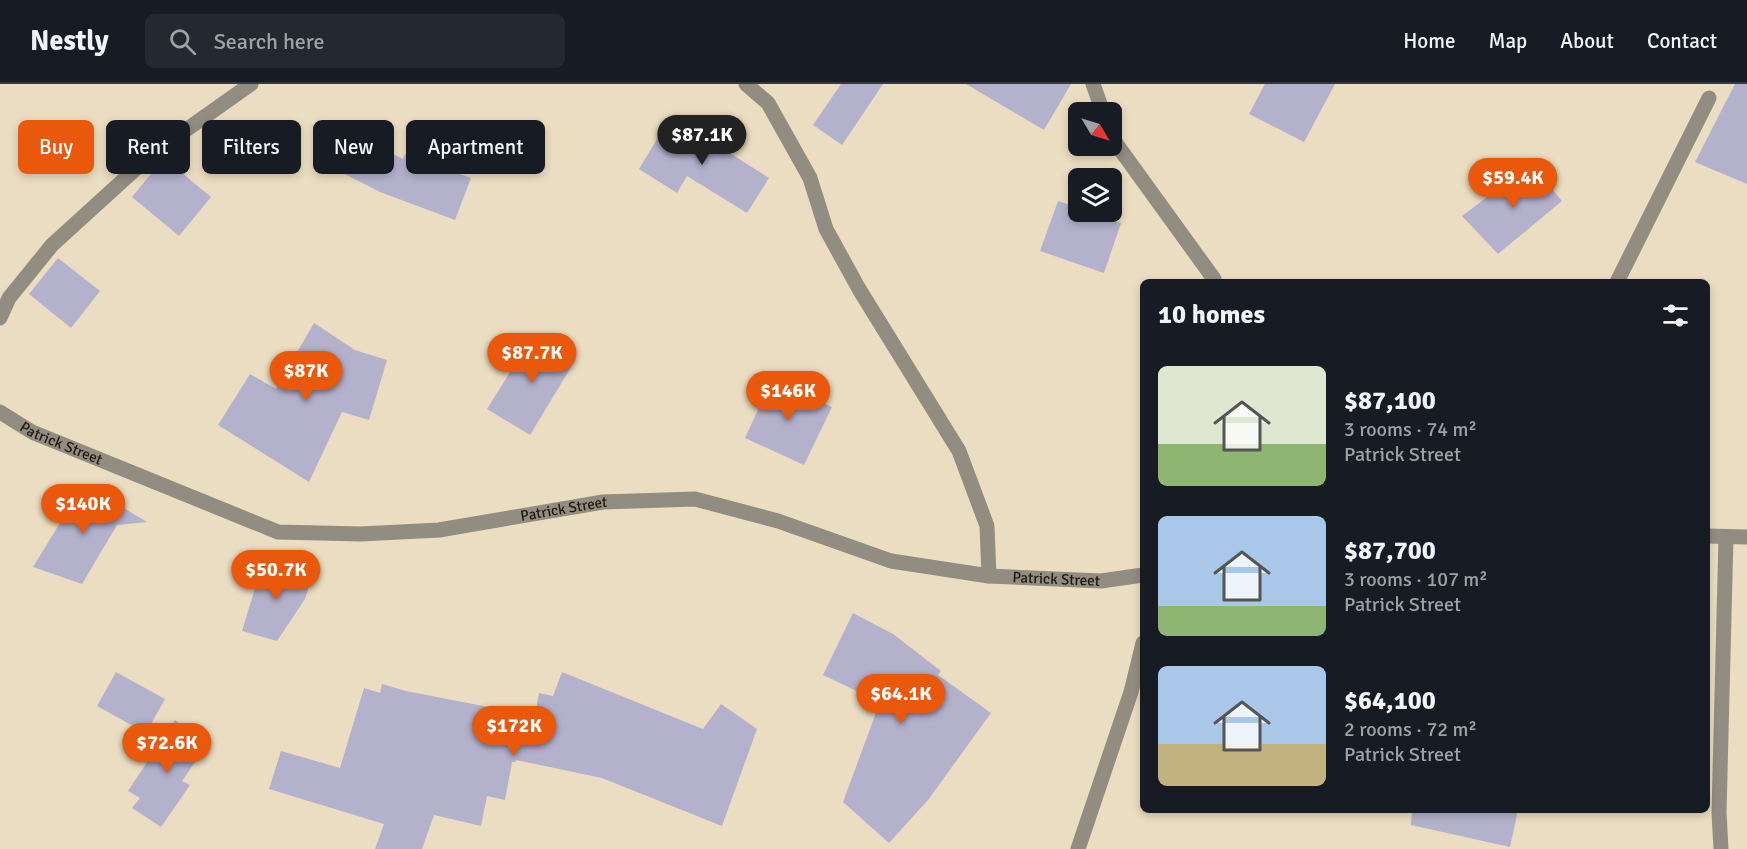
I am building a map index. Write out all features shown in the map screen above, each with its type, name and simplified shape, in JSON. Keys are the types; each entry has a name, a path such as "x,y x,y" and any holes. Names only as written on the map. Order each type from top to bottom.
{"street":[{"path":"0,318 9,298 52,245 152,154 251,84"},
{"path":"746,84 768,103 810,178 826,229 959,451 987,526 989,576"},
{"path":"1093,84 1099,102"},
{"path":"1618,279 1709,98"},
{"path":"1122,152 1214,279"},
{"name":"Patrick Street","path":"0,412 32,432 278,531 361,534 439,530 603,502 695,499 778,521 891,561 989,576 1101,581 1140,575"},
{"path":"1710,536 1747,537"},
{"path":"1721,849 1719,813 1726,537"},
{"path":"1078,849 1131,692 1140,655"}],"building":[{"path":"841,84 883,84 842,145 813,125"},
{"path":"966,84 1071,84 1044,130"},
{"path":"1265,84 1335,84 1304,142 1249,114"},
{"path":"1735,84 1747,84 1747,184 1695,162"},
{"path":"671,116 769,178 747,213 687,176 677,193 639,169"},
{"path":"394,154 403,159 405,154 406,174 460,174 471,178 455,220 380,192 345,174 394,174"},
{"path":"1531,164 1562,201 1498,254 1462,216"},
{"path":"151,174 183,174 211,197 179,236 132,197"},
{"path":"1058,201 1068,204 1068,222 1121,223 1104,273 1040,251"},
{"path":"58,258 100,291 71,328 29,294"},
{"path":"314,323 355,350 387,360 369,420 342,412 309,482 218,425 250,374 276,389"},
{"path":"534,334 576,359 530,435 487,409"},
{"path":"772,379 832,407 804,465 745,438"},
{"path":"84,484 147,522 117,525 82,584 33,567"},
{"path":"263,562 312,576 305,599 277,641 242,631"},
{"path":"853,613 893,634 941,671 938,675 991,713 928,800 889,843 843,802 880,702 823,675"},
{"path":"116,672 165,699 146,733 97,706"},
{"path":"562,672 703,729 721,704 757,729 722,826 602,778 516,760 512,762 505,800 487,796 481,826 434,815 422,849 375,849 384,824 269,789 281,751 340,768 364,688 380,693 382,684 406,691 535,716 539,693 553,696"},
{"path":"175,720 208,743 182,781 190,785 161,827 132,808 140,798 128,791"},
{"path":"1412,813 1517,813 1510,847 1411,825"}]}
